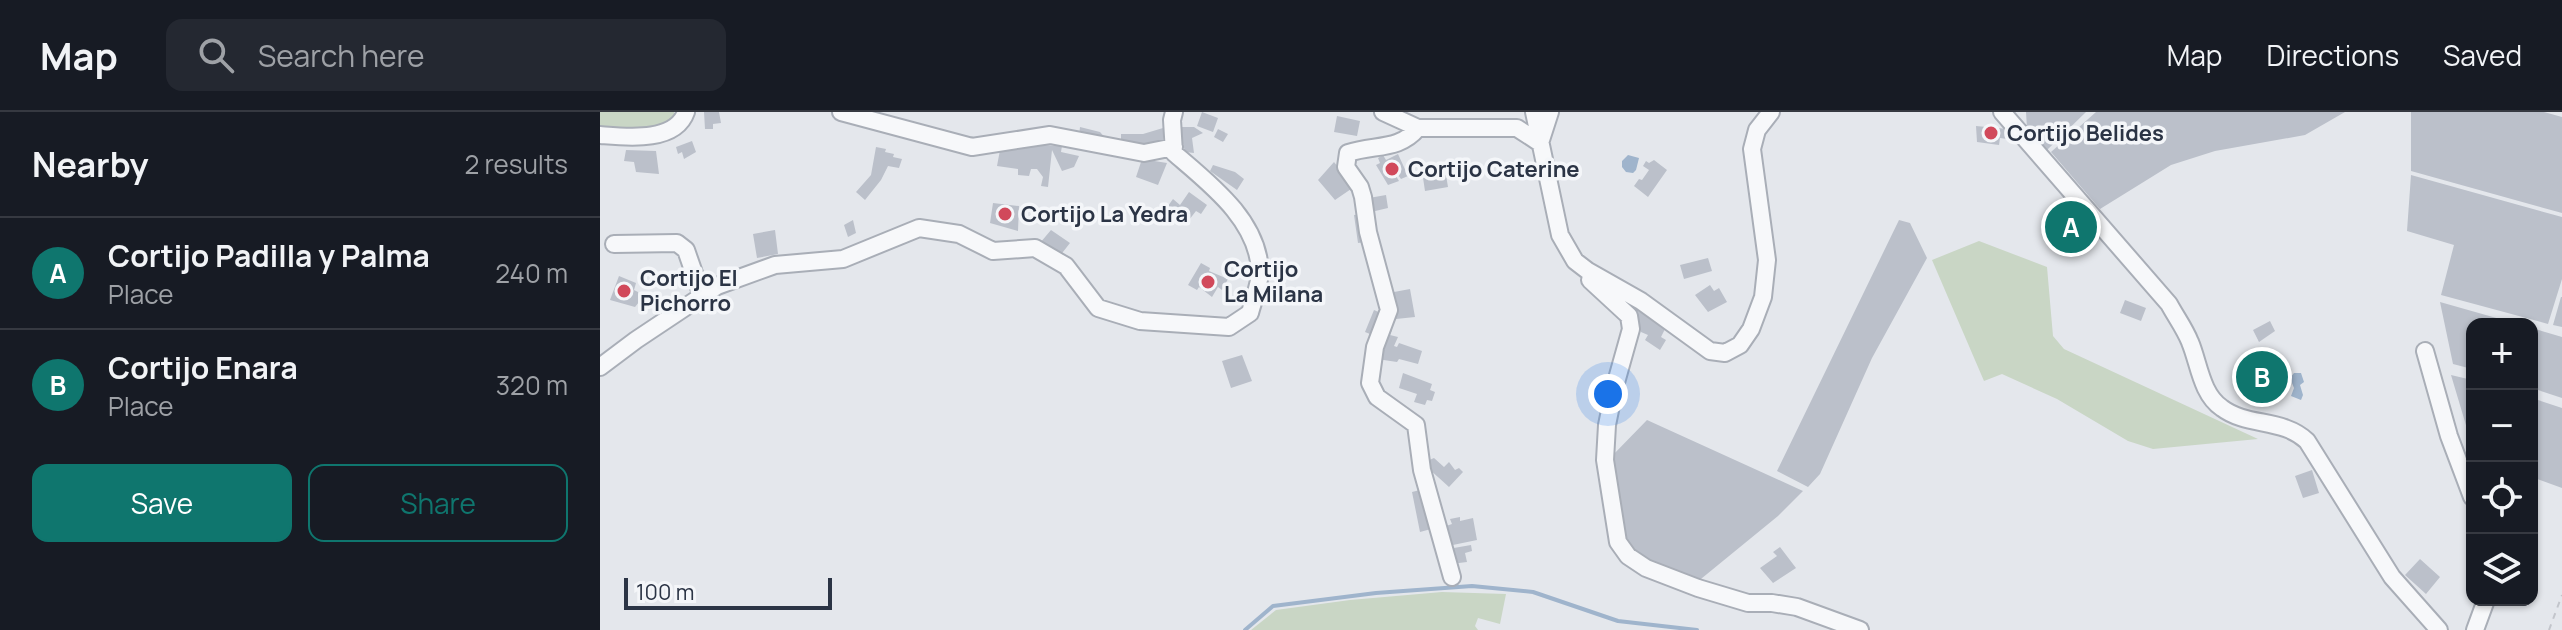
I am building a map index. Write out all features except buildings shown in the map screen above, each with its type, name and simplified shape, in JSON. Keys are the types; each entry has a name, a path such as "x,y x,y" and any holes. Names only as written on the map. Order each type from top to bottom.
{"street":[{"path":"600,135 628,137 666,132 678,125 686,112"},
{"path":"841,112 972,147 1050,135 1144,153 1174,147"},
{"path":"600,367 717,286 775,265 843,259 919,228 959,234 993,251 1035,248 1066,266 1098,308 1140,321 1229,327 1250,313 1260,273 1253,237 1236,212 1206,180 1174,153 1174,112"},
{"path":"1383,112 1418,128 1517,128 1540,143"},
{"path":"1534,112 1560,235 1575,261 1641,301 1710,351 1725,353 1740,345 1751,329 1763,297 1767,260 1752,149 1757,130 1771,112"},
{"path":"1540,143 1550,112"},
{"path":"2002,112 2169,304 2190,340 2207,392 2221,408 2283,426 2298,432 2307,441 2392,577 2439,630"},
{"path":"1418,128 1408,140 1358,149 1348,153 1345,159 1346,167 1354,176 1363,197 1368,232 1389,310 1375,347 1370,383 1377,397 1416,425 1422,470 1452,577"},
{"path":"614,244 677,243 686,250 702,296"},
{"path":"1588,271 1589,279 1629,316 1631,329 1607,425 1605,460 1618,542 1628,556 1646,568 1698,588 1748,603 1797,607 1860,630"},
{"path":"2425,351 2449,436 2466,481"},
{"path":"2475,630 2484,606"}],"path":[{"path":"2549,630 2562,595"}],"green space":[{"path":"600,112 674,112 674,116 648,128 600,127"},
{"path":"1979,241 2047,267 2053,336 2064,349 2258,439 2153,449 2128,441 2057,399 2002,374 1984,381 1932,260"},
{"path":"1442,592 1506,594 1500,624 1478,618 1475,626 1478,630 1251,630 1276,610"}],"water":[{"path":"1628,155 1639,158 1633,173 1626,172 1622,167 1622,161"},
{"path":"2294,373 2301,373 2304,382 2300,385 2301,400 2291,396 2294,388 2290,378"}],"waterway":[{"path":"1245,630 1273,606 1376,593 1472,586 1533,592 1618,621 1697,630"}],"place":[{"name":"Cortijo Belides","path":"1991,133"},
{"name":"Cortijo Caterine","path":"1392,169"},
{"name":"Cortijo La Yedra","path":"1005,214"},
{"name":"Cortijo Padilla y Palma","path":"2071,227"},
{"name":"Cortijo La Milana","path":"1208,282"},
{"name":"Cortijo El Pichorro","path":"624,291"},
{"name":"Cortijo Enara","path":"2262,377"}]}
